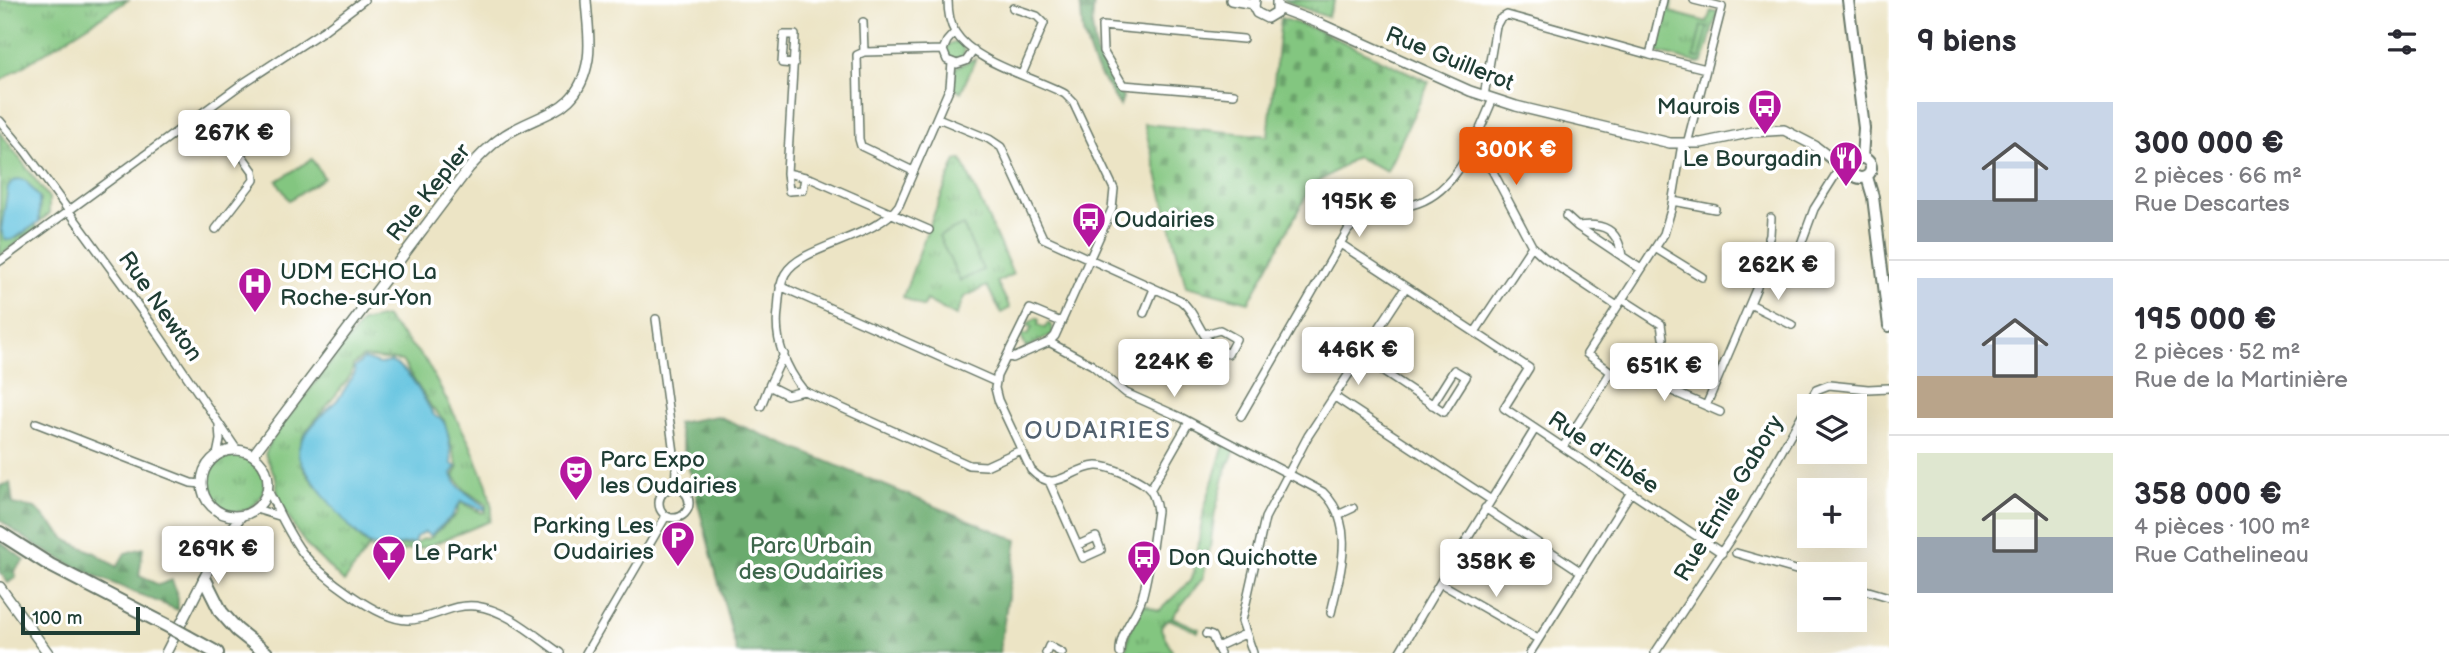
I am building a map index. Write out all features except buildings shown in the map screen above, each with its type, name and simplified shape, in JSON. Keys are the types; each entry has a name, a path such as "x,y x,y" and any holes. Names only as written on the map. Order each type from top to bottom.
{"main road":[{"path":"1848,0 1864,128 1862,158"},
{"path":"1867,177 1854,175 1847,164 1862,158 1869,161 1872,168 1867,177 1873,197 1889,327"},
{"path":"0,533 50,565 216,653"},
{"path":"205,580 226,618 266,653"}],"street":[{"path":"0,261 208,109 364,0"},
{"name":"Rue Kepler","path":"253,455 469,168 504,136 567,104 586,70 586,0"},
{"path":"948,0 948,15 955,32 974,50 1065,94 1073,102 1114,189 1112,209 1055,336 1049,342 1013,358 1008,356"},
{"path":"1231,0 1255,2"},
{"path":"1650,55 1663,0"},
{"path":"1694,0 1721,7 1685,144 1668,224 1587,354 1611,372 1624,370 1720,412"},
{"name":"Rue Guillerot","path":"1255,2 1257,13 1262,17 1274,15 1278,4 1488,98 1653,141 1685,144 1753,132 1784,130 1815,146 1833,160 1847,164"},
{"path":"1013,8 1037,16 1044,23 1022,74"},
{"path":"1241,416 1348,230 1362,219 1429,198 1452,177 1471,148 1488,98 1496,26 1500,19 1507,15 1706,69"},
{"path":"863,22 864,52"},
{"path":"1234,94 1123,85 1103,51 1102,26 1243,38"},
{"path":"955,32 947,41 943,50 944,56 952,63 965,61 974,50"},
{"path":"913,171 861,146 856,58 859,53 864,52 943,50"},
{"path":"952,63 950,87 899,205 886,221 797,262 788,269 780,286 776,332 796,382 804,391 968,465 986,466 1021,450"},
{"path":"794,64 786,182 789,191 803,190 805,177"},
{"path":"208,109 253,171 254,180 216,229"},
{"path":"938,118 989,139 1001,147 1043,237 1185,304 1205,334"},
{"name":"Rue Newton","path":"0,121 152,325 237,450"},
{"path":"1471,148 1492,170 1532,246 1545,258 1617,306"},
{"path":"1797,256 1814,209 1847,164"},
{"path":"787,173 805,177 929,230"},
{"path":"1673,201 1715,209"},
{"path":"1566,216 1641,269"},
{"path":"1706,406 1758,288 1770,235 1771,218"},
{"path":"1577,226 1591,224 1608,229 1615,234 1622,256"},
{"path":"1339,243 1475,332 1532,246"},
{"path":"1655,248 1702,277"},
{"path":"780,286 996,382"},
{"path":"1253,653 1243,630 1265,518 1308,436 1406,287"},
{"path":"1143,313 1154,289"},
{"path":"1622,299 1661,324 1663,338"},
{"path":"1750,304 1792,325"},
{"path":"1061,323 1030,309 996,382 996,394 1021,450 1038,478 1054,482 1088,467 1103,466 1141,482 1150,490 1157,511 1155,528 1141,599 1124,631 1120,653"},
{"path":"656,319 676,468 675,487"},
{"name":"Rue d'Elbée","path":"1475,332 1529,368 1504,408 1722,553"},
{"path":"1049,342 1092,365 1126,393 1189,422 1323,492 1332,501 1345,539 1331,613"},
{"path":"761,406 783,354"},
{"path":"1361,358 1432,405 1444,412 1466,377 1454,370 1432,405"},
{"path":"1563,447 1611,372"},
{"name":"Rue Émile Gabory","path":"1655,653 1722,553 1816,390 1829,385 1889,388"},
{"path":"769,386 787,395 804,391"},
{"path":"1335,397 1491,500"},
{"path":"1150,490 1189,422"},
{"path":"36,423 191,483 202,484"},
{"path":"217,455 219,424"},
{"path":"1399,653 1535,429"},
{"path":"226,537 224,527 204,494 203,473 217,455 237,450 253,455 266,471 268,490 302,553 378,612 395,619 412,620 448,608 475,606 502,614 559,653"},
{"path":"1049,481 1078,545"},
{"path":"675,487 685,491 690,503 688,510 678,518 666,516 660,508 661,495 675,487"},
{"path":"215,510 223,515 241,516 256,509 268,490"},
{"path":"1530,653 1631,492"},
{"path":"1338,515 1353,508"},
{"path":"1486,508 1580,570"},
{"path":"256,509 280,516"},
{"path":"166,653 226,537 241,516"},
{"path":"586,653 666,516"},
{"path":"1736,553 1797,570"},
{"path":"1440,583 1538,639"},
{"path":"0,586 48,653"},
{"path":"1867,591 1889,597"},
{"path":"1206,634 1212,636 1218,650 1243,630"},
{"path":"1046,653 1049,646 1062,653"}],"green space":[{"path":"0,0 128,0 0,81"},
{"path":"1080,0 1094,0 1092,26 1096,53 1123,97 1120,106 1095,67 1083,33"},
{"path":"1283,0 1335,0 1327,17"},
{"path":"1668,0 1673,2 1670,12 1707,22 1711,11 1716,11 1703,62 1660,53 1655,48"},
{"path":"1281,18 1320,31 1429,82 1387,171 1356,157 1311,187 1249,302 1186,286 1144,124 1268,136"},
{"path":"1701,26 1708,28 1700,59 1694,57"},
{"path":"955,42 961,45 964,51 961,57 955,60 949,57 946,51 949,45"},
{"path":"976,58 961,92 952,88 956,67"},
{"path":"0,132 49,198 49,214 39,222 40,200 16,239 36,224 37,229 0,255"},
{"path":"312,159 324,178 289,200 277,181"},
{"path":"956,160 962,160 1013,274 997,282 1010,308 1001,313 987,286 964,297 956,316 926,300 923,307 903,297"},
{"path":"963,225 983,270 960,281 939,236"},
{"path":"385,317 426,361 470,444 487,485 492,509 490,521 426,547 381,555 371,549 415,545 420,540 430,538 457,514 460,502 482,513 486,512 486,504 465,490 454,476 458,468 444,420 432,408 402,361 363,357 353,365 348,380 307,430 299,452 310,478 356,534 370,546 344,582 308,547 297,532 278,498 276,478 265,454 271,440 362,322"},
{"path":"1036,318 1039,320 1038,325 1045,328 1048,323 1052,326 1053,334 1026,348 1022,333 1028,335 1032,327 1026,325"},
{"name":"Parc Urbain des Oudairies","path":"717,416 1017,540 999,653 737,653 677,423"},
{"path":"1224,445 1235,450 1226,470 1215,512 1203,578 1172,617 1199,629 1198,632 1169,619 1161,629 1173,653 1125,653 1130,630 1142,607 1146,605 1159,611 1190,581 1204,509"},
{"path":"229,454 241,454 251,458 260,467 264,489 256,504 241,512 229,512 219,508 210,499 206,489 206,477 210,467 219,458"},
{"path":"10,483 13,504 35,508 68,541 117,567 125,553 143,548 139,576 159,585 172,580 178,598 178,610 63,560 0,520 0,486"},
{"path":"0,542 25,560 14,571 16,577 8,583 0,572"}],"water":[{"path":"18,179 26,181 39,197 39,222 12,240 5,239 1,230 8,188"},
{"path":"364,359 379,364 391,362 411,378 434,415 445,425 452,464 456,467 452,474 454,480 461,489 485,507 484,510 461,501 452,516 430,536 425,532 416,537 414,543 382,547 371,545 364,540 329,502 307,472 298,452 303,439 340,397 355,373 354,368"}],"place":[{"name":"Maurois","path":"1765,136"},
{"name":"Le Bourgadin","path":"1846,188"},
{"name":"Oudairies","path":"1089,249"},
{"name":"UDM ECHO La Roche-sur-Yon","path":"255,314"},
{"name":"Parc Expo les Oudairies","path":"576,502"},
{"name":"Parking Les Oudairies","path":"678,568"},
{"name":"Le Park'","path":"389,582"},
{"name":"Don Quichotte","path":"1144,587"}],"district":[{"name":"OUDAIRIES","path":"1098,430"}]}
